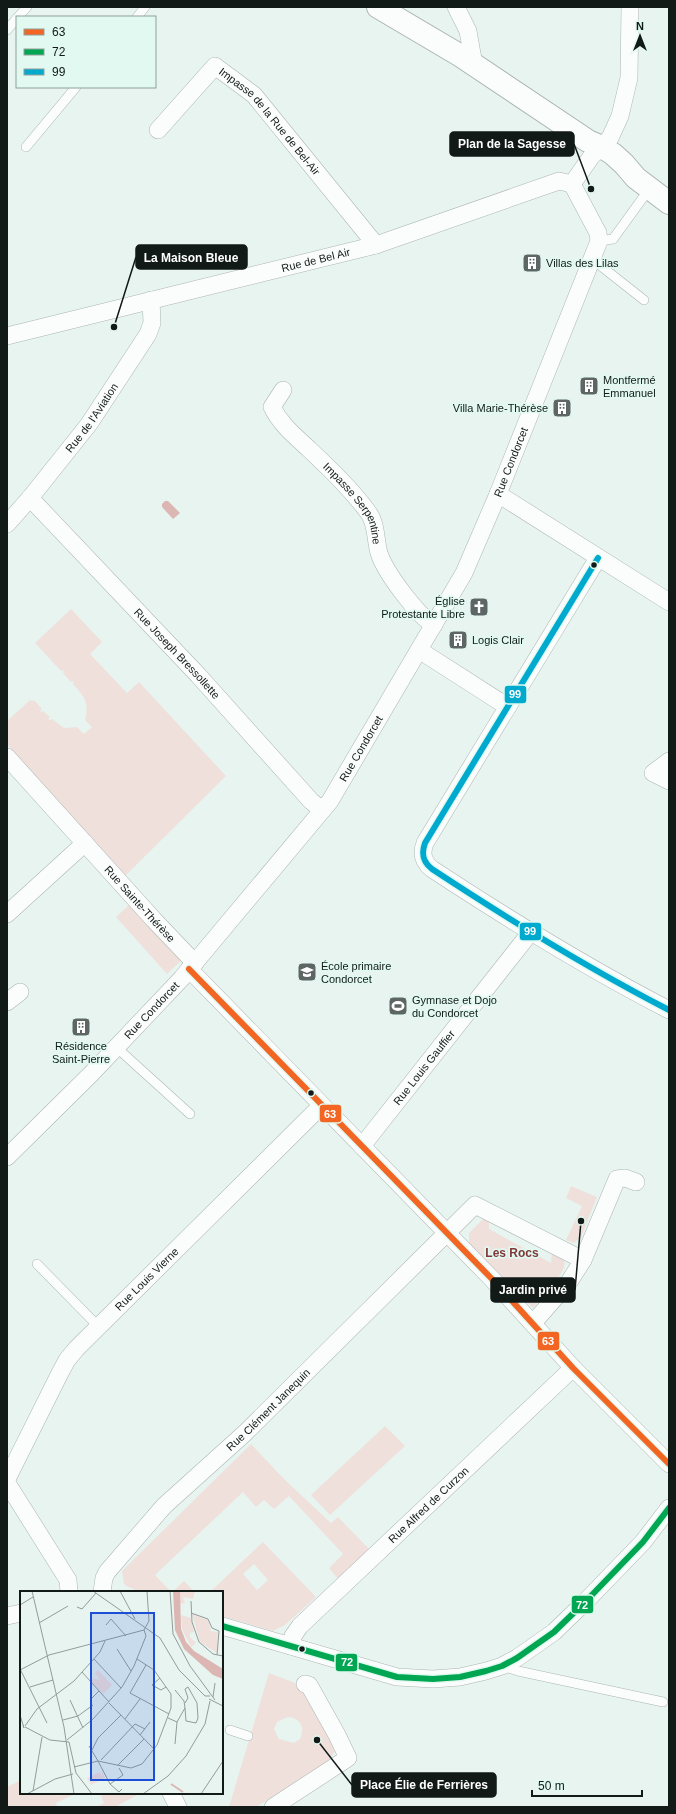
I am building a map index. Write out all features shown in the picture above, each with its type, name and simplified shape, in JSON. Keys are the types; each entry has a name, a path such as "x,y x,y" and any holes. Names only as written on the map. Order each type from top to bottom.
{"street":[{"path":"378,7 474,65 588,141 602,146 624,164 636,178 669,204"},
{"path":"456,7 468,31 474,65"},
{"path":"599,241 598,233 565,183 610,138 620,116 629,78 630,7"},
{"name":"Impasse de la Rue de Bel-Air","path":"158,130 215,66 254,95 376,245"},
{"name":"Rue de Bel Air","path":"7,336 376,245 565,183"},
{"name":"Rue Condorcet","path":"7,1158 116,1047 192,966 330,802 464,573 498,494 599,241"},
{"name":"Rue de l'Aviation","path":"7,524 30,498 89,424 148,334 152,323 151,300"},
{"name":"Impasse Serpentine","path":"283,390 272,407 279,420 336,476 369,513 375,528 379,552 386,570 413,604 428,621 434,625"},
{"path":"498,494 669,602"},
{"name":"Rue Joseph Bressollette","path":"30,498 110,580 198,674 306,795 322,810"},
{"path":"598,558 425,843 423,855 424,860 432,869 530,933 605,977 669,1010"},
{"path":"420,650 508,707"},
{"name":"Rue Sainte-Thérèse","path":"7,757 85,843 192,966 321,1106 362,1146 533,1323 573,1368 669,1464"},
{"path":"669,761 653,772 669,781"},
{"path":"7,914 85,843"},
{"name":"Rue Louis Gauffier","path":"362,1146 530,933"},
{"name":"Rue Louis Vierne","path":"7,1479 67,1360 98,1326 321,1106"},
{"path":"533,1323 569,1282 583,1260 617,1178 625,1178 636,1182"},
{"name":"Rue Clément Janequin","path":"102,1591 104,1578 107,1572 164,1506 245,1433 475,1205 583,1260"},
{"name":"Rue Alfred de Curzon","path":"291,1646 294,1636 300,1626 573,1368"},
{"path":"7,1483 68,1580 69,1591"},
{"path":"223,1626 381,1673 415,1679 460,1677 502,1666 536,1645 570,1616 643,1542 669,1508"},
{"path":"7,1616 20,1613"},
{"path":"273,1807 348,1758 309,1685 305,1684"},
{"path":"172,1794 178,1807"}],"lane":[{"path":"20,16 27,7"},
{"path":"138,16 145,7"},
{"path":"7,30 16,20"},
{"path":"26,147 75,88"},
{"path":"599,241 613,239 650,188"},
{"path":"592,259 644,300"},
{"path":"116,1047 190,1114"},
{"path":"37,1264 98,1326"},
{"path":"502,1666 518,1671 663,1702"},
{"path":"230,1730 248,1736"}],"shaded area":[{"path":"165,501 168,501 180,513 173,519 162,507 162,504"},
{"path":"71,609 102,642 90,654 127,693 139,682 226,776 124,877 7,744 7,721 30,700 34,700 42,709 40,711 43,711 50,717 48,719 52,719 64,728 77,727 84,734 92,727 85,720 85,700 73,684 74,682 71,682 63,673 63,670 61,671 35,643"},
{"path":"132,902 185,957 167,974 116,917"},
{"path":"571,1186 597,1197 581,1237 574,1243 566,1240 582,1206 566,1198"},
{"path":"486,1216 489,1216 489,1229 551,1263 552,1251 562,1257 564,1266 562,1272 558,1279 533,1308 469,1243 469,1233"},
{"path":"385,1426 405,1446 330,1515 311,1495"},
{"path":"251,1444 285,1480 331,1523 338,1517 370,1550 338,1579 329,1568 343,1554 289,1496 274,1509 264,1500 256,1507 243,1492 155,1575 170,1591 140,1591 129,1587 124,1584 122,1571"},
{"path":"263,1542 316,1597 285,1625 273,1631 223,1616 223,1591 211,1591","holes":["254,1564 268,1580 257,1590 243,1574"]},
{"path":"184,1581 192,1589 191,1591 173,1591"},
{"path":"269,1673 303,1686 336,1749 331,1758 326,1763 256,1807 229,1807","holes":["288,1717 296,1719 302,1727 300,1739 294,1743 279,1739 274,1729 277,1722"]},
{"path":"20,1780 20,1794 75,1794 56,1803 57,1807 7,1807 7,1787"},
{"path":"100,1794 139,1794 115,1807 96,1807 104,1803"}],"transit line":[{"name":"99","path":"598,558 425,843 423,854 425,861 432,869 491,907 578,960 669,1010"},
{"name":"63","path":"189,969 492,1279 573,1368 669,1464"},
{"name":"72","path":"223,1626 397,1677 433,1679 460,1677 486,1671 502,1666 517,1658 554,1632 643,1542 669,1508"}],"place":[{"name":"Plan de la Sagesse","path":"591,189"},
{"name":"Villas des Lilas","path":"532,263"},
{"name":"La Maison Bleue","path":"114,327"},
{"name":"Montfermé Emmanuel","path":"589,386"},
{"name":"Villa Marie-Thérèse","path":"562,408"},
{"name":"Église Protestante Libre","path":"479,607"},
{"name":"Logis Clair","path":"458,640"},
{"name":"École primaire Condorcet","path":"307,972"},
{"name":"Gymnase et Dojo du Condorcet","path":"398,1006"},
{"name":"Résidence Saint-Pierre","path":"81,1027"},
{"name":"Jardin privé","path":"581,1221"},
{"name":"Place Élie de Ferrières","path":"317,1740"}],"district":[{"name":"Les Rocs","path":"512,1253"}]}
